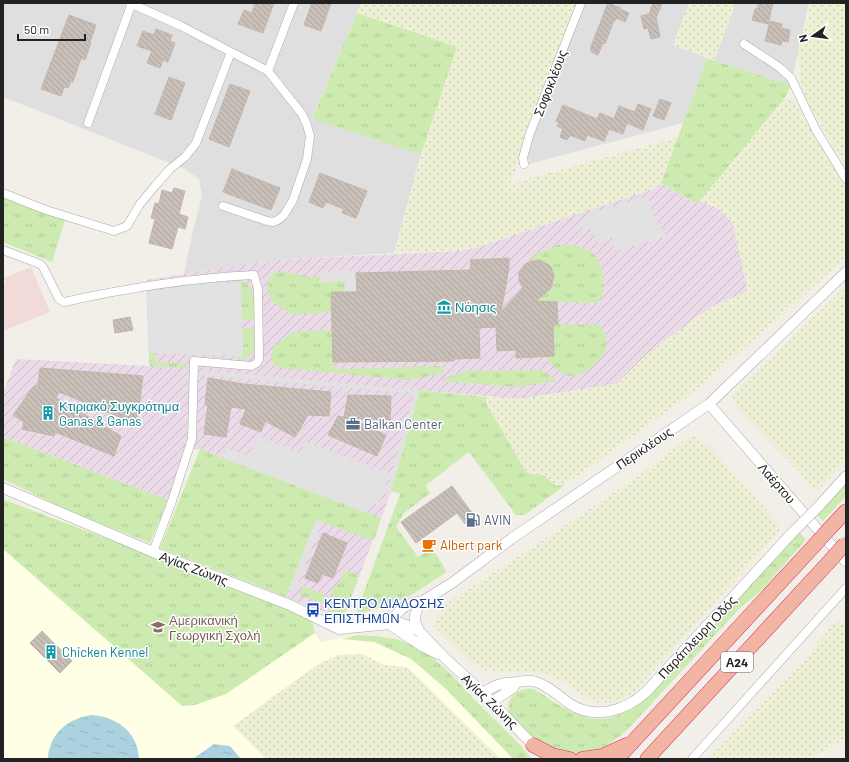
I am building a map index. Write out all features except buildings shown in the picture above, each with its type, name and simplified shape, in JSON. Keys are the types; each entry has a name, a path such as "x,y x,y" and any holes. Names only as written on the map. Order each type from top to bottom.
{"highway":[{"name":"Α24","path":"618,759 846,511"},
{"name":"Α24","path":"647,759 846,544"},
{"path":"582,759 606,754 635,740"},
{"path":"533,745 540,759"},
{"path":"533,745 552,755 570,759"}],"street":[{"path":"88,123 131,3 181,26 268,71 302,114 307,125 310,136 307,159 293,200 284,215 278,220 273,222 267,221 223,206"},
{"path":"268,71 294,3"},
{"name":"Σοφοκλέους","path":"524,164 523,158 530,133 581,3"},
{"path":"744,44 779,67 791,78 816,130 846,179"},
{"path":"3,193 46,210 114,231 127,226 140,204 170,170 185,157 196,143 231,52"},
{"path":"3,250 40,264 43,267 59,299 64,302 150,285 206,278 254,275 258,289 259,359 257,363 251,366 194,361 192,439 172,501 153,552"},
{"name":"Περικλέους","path":"389,624 452,583 511,539 709,404 846,272"},
{"name":"Λαέρτου","path":"709,404 846,562"},
{"name":"Παράπλευρη Οδός","path":"483,693 495,686 524,681 535,682 542,685 582,710 592,712 609,712 628,706 646,692 790,535 820,506 846,476"},
{"name":"Αγίας Ζώνης","path":"3,488 153,552 290,605 339,629 389,624"},
{"path":"692,759 846,588"},
{"path":"421,604 416,612 415,621 419,631 445,658"},
{"path":"389,624 401,623 419,631"},
{"path":"389,624 422,646 445,658"},
{"name":"Αγίας Ζώνης","path":"445,658 483,693 533,745"},
{"path":"492,702 513,688 516,683"},
{"path":"505,694 505,707 509,719"}],"shaded area":[{"path":"3,3 361,3 312,118 421,154 394,253 274,260 184,274 202,196 199,179 185,169 3,97"},
{"path":"361,3 577,3 526,131 515,171 508,189 518,182 678,137 659,187 475,248 459,251 394,253 421,154 456,47 357,13"},
{"path":"583,3 689,3 673,45 707,58 683,123 529,164 525,158"},
{"path":"689,3 736,3 714,60 673,45"},
{"path":"736,3 809,3 791,85 714,60"},
{"path":"809,3 846,3 846,168 810,107 801,84 798,53 801,36 811,13 807,13"},
{"path":"788,98 793,99 846,187 846,257 776,321 692,393 565,485 556,486 548,478 541,475 528,473 522,467 487,405 485,397 519,399 616,384 646,355 711,307 748,291 733,223 719,209 699,200 783,100"},
{"path":"661,183 696,203 699,200 719,209 733,223 748,291 711,307 646,355 616,384 519,399 418,390 418,397 390,495 344,617 341,619 286,597 325,496 200,449 190,450 168,500 3,437 3,393 16,359 149,366 146,280 274,260 459,251 475,248 659,187"},
{"path":"649,196 649,205 657,223 666,235 665,237 616,251 612,238 596,242 593,229 584,231 579,223 590,213"},
{"path":"31,267 50,312 3,331 3,284 6,283 4,278"},
{"path":"358,270 356,273 357,292 344,292 345,281 320,283 320,272"},
{"path":"200,283 241,283 243,356 149,353 147,292"},
{"path":"846,286 846,460 819,489 815,491 798,470 737,408 733,397 737,390"},
{"path":"200,370 418,390 418,397 390,495 386,495 413,397 409,393 203,375 198,379"},
{"path":"256,436 301,453 305,441 390,474 378,505 371,503 367,513 223,458 227,448 249,456"},
{"path":"695,436 711,447 780,527 778,533 633,693 618,701 602,703 589,699 567,684 544,673 484,670 471,662 434,626 440,612 447,603 556,532 651,467 689,437"},
{"name":"Αμερικανική Γεωργική Σχολή","path":"3,499 47,515 312,621 315,633 320,642 359,635 407,642 435,660 520,745 532,759 3,759"},
{"path":"316,520 322,522 294,593 288,591"},
{"path":"840,621 846,625 846,737 823,753 819,753 812,759 708,759 803,663 833,624"},
{"path":"362,654 384,665 407,667 501,759 266,759 233,726 317,665 338,655"}],"green space":[{"path":"357,13 457,47 421,154 312,119"},
{"path":"707,58 791,85 783,100 704,196 696,203 661,183"},
{"path":"3,196 65,220 52,262 3,242"},
{"path":"558,245 583,248 590,251 595,256 602,270 603,284 602,295 598,303 537,301 536,299 550,289 554,281 553,271 545,263 540,261 529,262 536,254"},
{"path":"280,271 311,277 320,277 321,283 345,281 344,292 331,292 331,312 293,315 273,302 269,296 268,280 273,274"},
{"path":"234,280 247,284 250,288 253,294 256,319 242,320 241,283 234,284"},
{"path":"553,324 599,325 605,333 607,339 601,358 586,371 580,374 570,376 560,371 545,356 554,356"},
{"path":"242,328 256,328 256,345 249,357 237,361 237,356 243,356"},
{"path":"332,330 333,362 336,369 443,366 443,373 408,380 282,368 277,367 272,362 271,354 274,346 293,332"},
{"path":"149,353 155,353 155,361 185,364 188,368 150,366"},
{"path":"540,370 547,373 557,381 517,387 442,381 442,379 465,371"},
{"path":"418,390 485,397 487,405 525,470 528,473 545,476 556,486 565,485 525,515 516,515 469,452 425,486 430,493 403,514 396,527 418,557 432,548 447,572 410,596 355,616 400,494 391,491 418,397"},
{"path":"3,437 168,500 150,543 71,512 3,479"},
{"path":"200,449 381,518 374,541 316,520 286,597 160,548"},
{"path":"846,479 846,496 823,521 815,513"},
{"path":"3,499 242,590 312,621 315,633 226,694 195,705 182,706 3,549"},
{"path":"799,532 806,540 761,591 740,608 628,729 609,744 590,752 579,754 557,752 541,745 512,718 509,711 509,705 512,696 524,689 534,689 573,713 593,719 604,719 616,716 633,707"},
{"path":"344,571 359,575 344,617 341,619 328,614 328,606 334,586 339,584"},
{"path":"303,586 327,596 324,604 300,595"},
{"path":"359,635 396,639 419,648 429,655 438,662 514,738 532,759 513,759 446,689 411,659 374,642 342,639"}],"water":[{"path":"92,715 110,719 124,728 135,741 139,759 48,759 52,742 61,729 75,720"},
{"path":"214,744 230,746 241,759 193,759"}],"place":[{"name":"Νόησις","path":"444,307"},
{"name":"Κτιριακό Συγκρότημα Ganas & Ganas","path":"48,413"},
{"name":"Balkan Center","path":"353,424"},
{"name":"AVIN","path":"473,520"},
{"name":"Albert park","path":"429,545"},
{"name":"ΚΕΝΤΡΟ ΔΙΑΔΟΣΗΣ ΕΠΙΣΤΗΜΩΝ","path":"313,610"},
{"name":"Αμερικανική Γεωργική Σχολή","path":"158,627"},
{"name":"Chicken Kennel","path":"51,652"}]}
